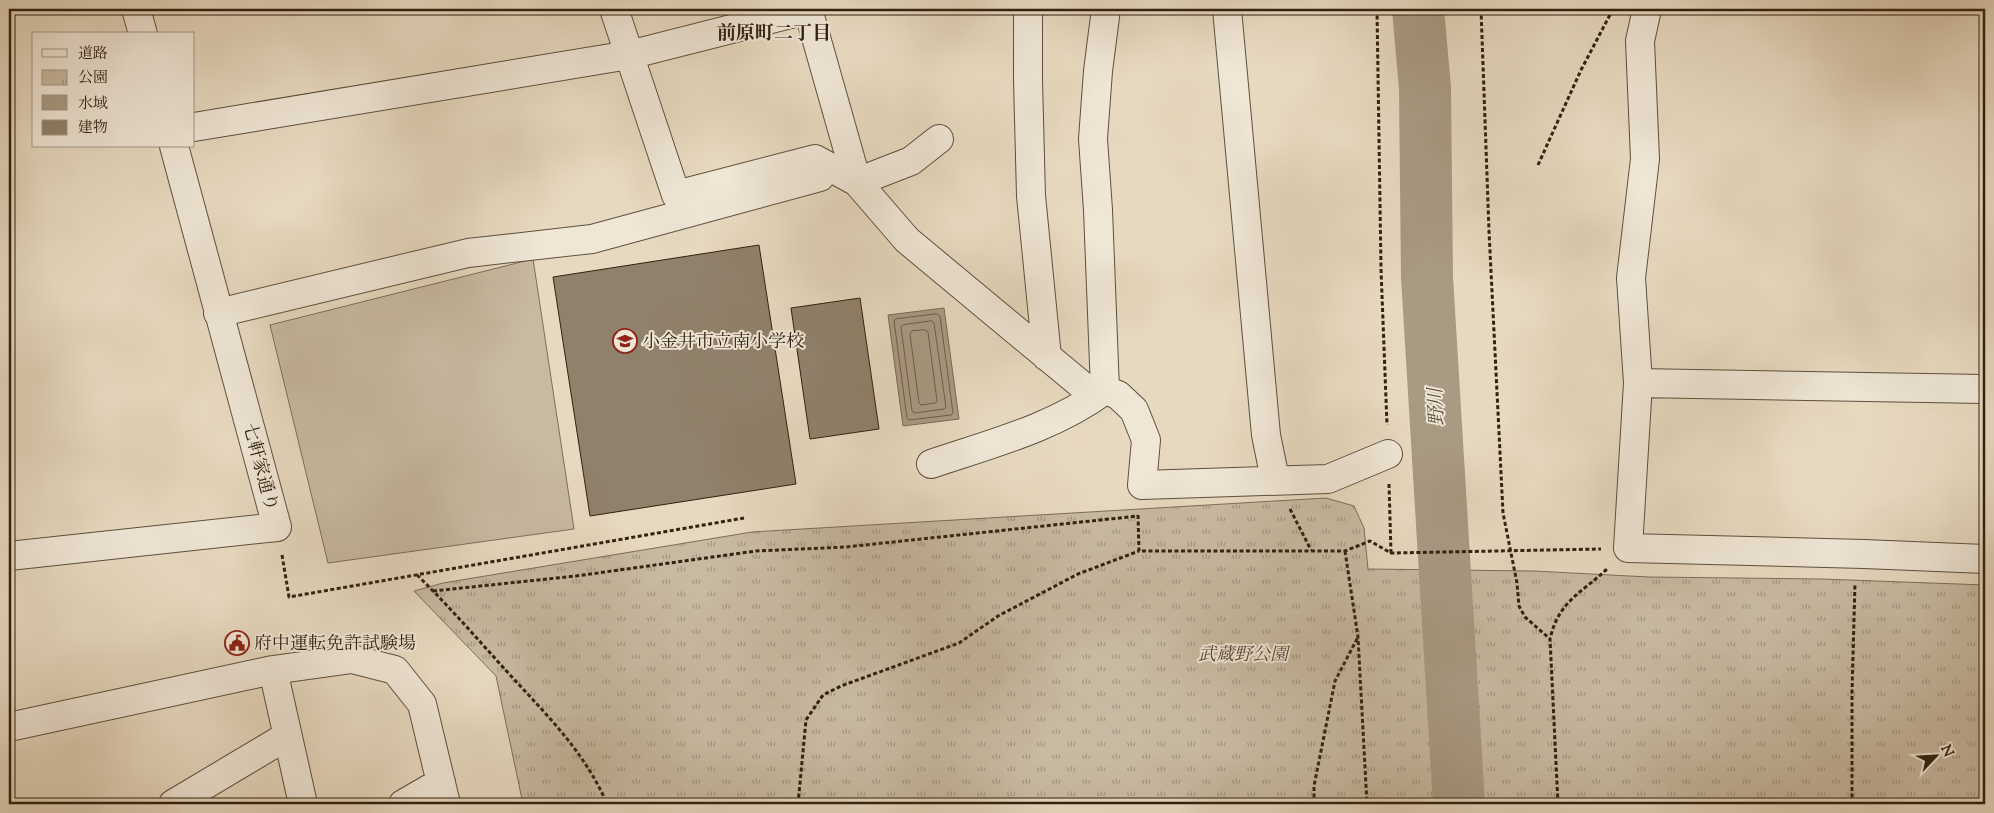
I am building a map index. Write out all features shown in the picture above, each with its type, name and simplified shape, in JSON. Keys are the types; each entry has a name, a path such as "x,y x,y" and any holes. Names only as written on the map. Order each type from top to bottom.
{"street":[{"path":"136,9 142,32"},
{"path":"614,9 676,195 815,158 847,176 907,240 1047,357 1084,387 1105,390 1118,395 1134,410 1146,440 1142,485 1275,479 1328,479 1388,454"},
{"path":"195,127 629,55 809,9 847,176"},
{"path":"1028,9 1031,196 1047,357"},
{"path":"1105,390 1098,210 1093,139 1098,71 1106,9"},
{"path":"1228,9 1266,434 1275,479"},
{"path":"1647,9 1640,41 1645,158 1631,278 1638,383 1628,548 1985,559"},
{"path":"218,313 468,253 592,239 911,161 939,139"},
{"name":"七軒家通り","path":"9,556 277,527 175,148"},
{"path":"1638,383 1985,389"},
{"path":"931,464 1028,431 1084,406 1105,390"},
{"path":"9,727 273,670 352,659 395,670 422,704 443,793 403,804"},
{"path":"273,670 303,804"},
{"path":"173,804 287,736"}],"path":[{"path":"1378,9 1381,268 1391,554"},
{"path":"1482,9 1489,231 1503,513 1517,583 1519,606 1525,617 1550,639"},
{"path":"1538,165 1581,70 1613,9"},
{"path":"1275,479 1311,550"},
{"path":"1139,551 1138,516 1142,485"},
{"path":"433,591 576,576 756,551 846,547 1138,516"},
{"path":"277,527 289,597 744,518"},
{"path":"798,804 806,720 823,696 841,686 959,643 998,616 1078,574 1139,551 1345,551 1370,541 1391,554 1628,548"},
{"path":"1558,804 1550,639 1553,626 1569,601 1602,574 1628,548"},
{"path":"1345,551 1358,637 1367,804"},
{"path":"1852,804 1852,692 1856,574 1864,554"},
{"path":"417,575 569,740 602,791 607,804"},
{"path":"1314,804 1314,786 1335,681 1358,637"}],"green space":[{"path":"533,259 574,529 328,563 270,325"},
{"name":"武蔵野公園","path":"1326,498 1354,506 1364,528 1368,569 1534,571 1649,577 1822,579 1985,585 1985,804 523,804 496,676 414,591 443,583 752,532"}],"water":[{"path":"944,308 959,419 903,426 888,315"}],"building":[{"path":"759,245 796,484 590,516 553,277"},
{"path":"860,298 879,429 810,439 791,308"}],"waterway":[{"name":"野川","path":"1418,9 1425,88 1427,277 1459,804"}],"place":[{"name":"小金井市立南小学校","path":"625,341"},
{"name":"府中運転免許試験場","path":"237,643"}],"district":[{"name":"前原町二丁目","path":"774,32"}]}
